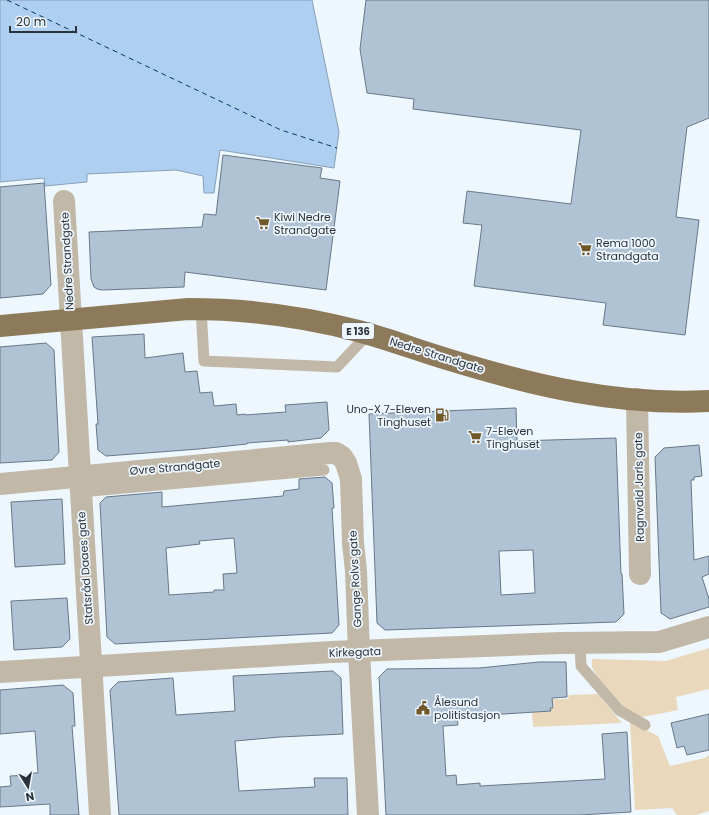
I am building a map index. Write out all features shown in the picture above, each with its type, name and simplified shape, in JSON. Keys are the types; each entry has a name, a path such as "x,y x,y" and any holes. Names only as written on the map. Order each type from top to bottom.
{"highway":[{"name":"Nedre Strandgate","path":"0,326 188,309 261,312 305,319 368,334 451,360 547,386 597,396 637,400 709,400"}],"street":[{"name":"Nedre Strandgate","path":"64,201 71,320"},
{"name":"Statsråd Daaes gate","path":"71,320 100,815"},
{"name":"Ragnvald Jarls gate","path":"637,400 640,574"},
{"name":"Øvre Strandgate","path":"0,484 33,482 80,484 330,453 336,453 342,457 346,463"},
{"name":"Gange Rolvs gate","path":"346,463 351,479 358,652 368,815"},
{"name":"Kirkegata","path":"0,672 358,652 580,643 659,642 709,627"}],"lane":[{"path":"201,309 204,361 337,367 368,334"},
{"path":"80,484 324,470"},
{"path":"580,643 581,666 619,710 645,725"}],"shaded area":[{"path":"709,648 709,689 676,697 678,710 643,717 622,707 600,682 592,667 592,659 666,661"},
{"path":"598,694 622,723 533,727 532,709 554,708 553,699 568,699 569,695"},
{"path":"630,722 658,736 670,766 705,758 709,755 709,811 696,815 677,815 672,808 635,810"}],"water":[{"path":"0,0 312,0 339,132 334,168 220,150 214,193 204,193 203,176 176,170 87,174 87,182 45,186 44,178 0,182"}],"building":[{"path":"366,0 709,0 709,118 687,127 676,217 699,220 685,335 603,325 606,303 474,286 482,225 463,223 467,191 571,204 581,130 413,109 414,99 367,93 360,49"},
{"path":"223,155 322,168 320,178 340,181 326,290 185,272 184,287 102,290 94,287 91,279 89,232 202,227 204,214 216,215"},
{"path":"44,183 51,285 43,294 0,298 0,187"},
{"path":"144,334 145,358 183,353 185,372 197,371 200,393 212,392 214,406 236,404 237,415 245,415 286,412 285,405 327,402 329,430 321,438 288,442 288,440 247,443 199,449 106,456 98,450 96,424 98,424 92,337"},
{"path":"46,343 54,350 59,452 52,460 0,463 0,347"},
{"path":"516,408 517,441 616,438 624,614 616,622 385,630 377,623 369,414","holes":["533,550 535,593 501,595 499,551"]},
{"path":"699,445 702,476 694,477 694,480 691,480 694,560 709,556 709,574 702,577 709,599 709,607 670,619 661,613 655,457 664,448"},
{"path":"325,477 332,483 334,508 332,508 339,625 332,633 115,644 107,637 100,503 106,497 162,492 162,507 283,496 284,491 299,489 299,479","holes":["234,538 237,573 223,574 224,590 169,595 166,548 200,544 199,541"]},
{"path":"62,499 65,564 15,567 11,502"},
{"path":"67,598 70,639 62,647 14,650 11,601"},
{"path":"539,662 566,662 567,697 552,698 553,708 550,708 551,711 457,717 458,725 443,726 446,776 456,775 457,785 480,783 480,786 605,779 602,734 627,732 631,812 580,815 386,815 379,677 387,669 479,668"},
{"path":"333,671 341,678 343,734 235,741 239,791 315,787 314,778 347,778 348,815 119,815 110,690 118,682 173,678 176,715 235,711 233,676"},
{"path":"63,685 73,693 75,726 72,726 79,815 50,815 50,804 0,807 0,787 11,786 10,776 32,775 32,773 38,773 35,731 0,734 0,690"},
{"path":"709,714 709,750 687,755 684,746 677,748 671,723"}],"ferry route":[{"path":"7,0 281,130 337,148"}],"place":[{"name":"Kiwi Nedre Strandgate","path":"263,223"},
{"name":"Rema 1000 Strandgata","path":"585,249"},
{"name":"Uno-X 7-Eleven Tinghuset","path":"442,415"},
{"name":"7-Eleven Tinghuset","path":"475,437"},
{"name":"Ålesund politistasjon","path":"423,708"}]}
